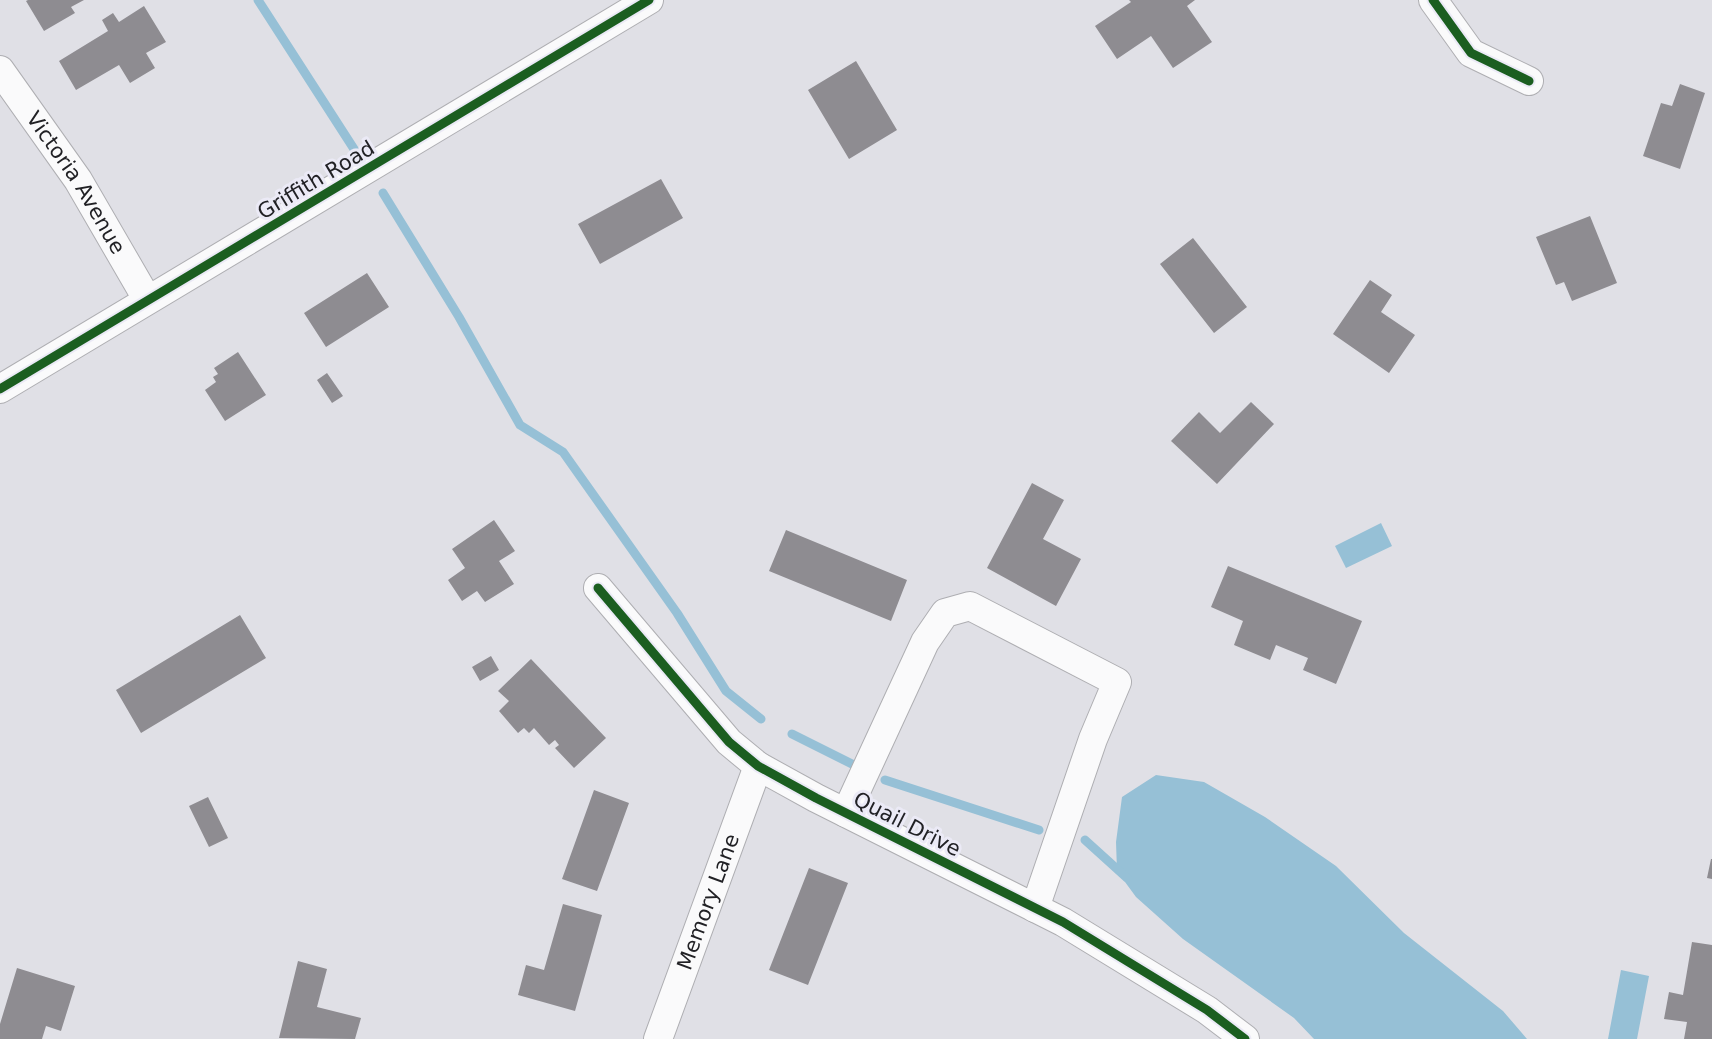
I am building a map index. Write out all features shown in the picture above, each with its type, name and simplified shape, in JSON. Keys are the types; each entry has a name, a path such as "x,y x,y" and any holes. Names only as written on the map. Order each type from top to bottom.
{"street":[{"name":"Griffith Road","path":"0,389 649,0"},
{"path":"1434,0 1471,53 1529,81"},
{"name":"Victoria Avenue","path":"0,70 78,180 147,299"},
{"name":"Quail Drive","path":"598,588 708,719 729,742 758,766 1062,922 1207,1010 1245,1039"},
{"path":"846,813 925,642 945,613 970,606 979,610 1117,682 1093,739 1035,908"},
{"name":"Memory Lane","path":"658,1039 758,766"}],"water":[{"path":"1381,523 1392,546 1346,568 1335,546"},
{"path":"1156,775 1204,782 1265,817 1336,866 1404,933 1503,1011 1527,1039 1314,1039 1294,1018 1183,939 1136,897 1117,871 1116,842 1122,797"},
{"path":"1621,970 1649,976 1637,1039 1608,1039"}],"building":[{"path":"84,0 71,7 75,13 44,31 26,1"},
{"path":"1129,0 1195,0 1187,6 1212,42 1173,68 1151,36 1117,59 1095,26 1131,2"},
{"path":"144,6 166,42 146,53 155,68 130,83 119,65 76,90 59,61 108,31 102,20 113,13 119,22"},
{"path":"856,61 897,130 849,159 808,90"},
{"path":"1680,84 1705,93 1680,169 1643,156 1661,103 1672,106"},
{"path":"661,179 683,218 600,264 578,224"},
{"path":"1590,216 1617,283 1572,301 1564,282 1556,285 1536,237"},
{"path":"1193,238 1247,307 1214,333 1160,264"},
{"path":"367,273 389,307 326,347 304,313"},
{"path":"1370,280 1392,295 1381,312 1415,335 1389,373 1333,334"},
{"path":"238,352 266,395 225,421 205,390 216,382 213,377 218,374 214,368"},
{"path":"327,373 343,396 332,403 317,380"},
{"path":"1251,402 1274,424 1217,484 1171,441 1199,412 1220,433"},
{"path":"1032,483 1064,500 1043,539 1081,559 1056,606 987,568"},
{"path":"494,520 515,551 499,561 514,584 485,602 477,591 462,601 448,580 465,568 452,549"},
{"path":"786,530 907,580 891,621 769,571"},
{"path":"1228,566 1362,621 1336,684 1303,670 1308,658 1276,645 1270,660 1234,645 1243,621 1211,607"},
{"path":"240,615 266,658 141,733 116,690"},
{"path":"491,656 499,670 480,681 472,667"},
{"path":"531,659 606,738 574,768 555,748 559,745 555,740 549,745 534,728 529,733 524,728 518,733 499,711 509,701 498,691"},
{"path":"594,790 629,803 597,891 562,879"},
{"path":"208,797 228,838 209,847 189,806"},
{"path":"1712,859 1712,879 1707,878"},
{"path":"809,868 848,883 808,985 769,970"},
{"path":"563,904 602,915 575,1011 518,995 526,965 544,970"},
{"path":"1692,942 1712,945 1712,1039 1684,1039 1687,1022 1664,1019 1669,992 1683,995"},
{"path":"298,961 327,969 317,1007 361,1018 355,1039 279,1038"},
{"path":"17,968 75,986 61,1031 46,1026 42,1039 0,1039 0,1024"}],"waterway":[{"path":"258,0 354,149"},
{"path":"383,193 459,317 520,425 563,452 677,613 726,691 761,719"},
{"path":"792,734 852,764"},
{"path":"885,780 1039,830"},
{"path":"1085,840 1127,878"}],"cycle path":[{"path":"0,389 649,0"},
{"path":"1433,0 1471,53 1529,81"},
{"path":"598,588 729,742 758,766 816,798 1063,922 1207,1010 1245,1039"}]}
